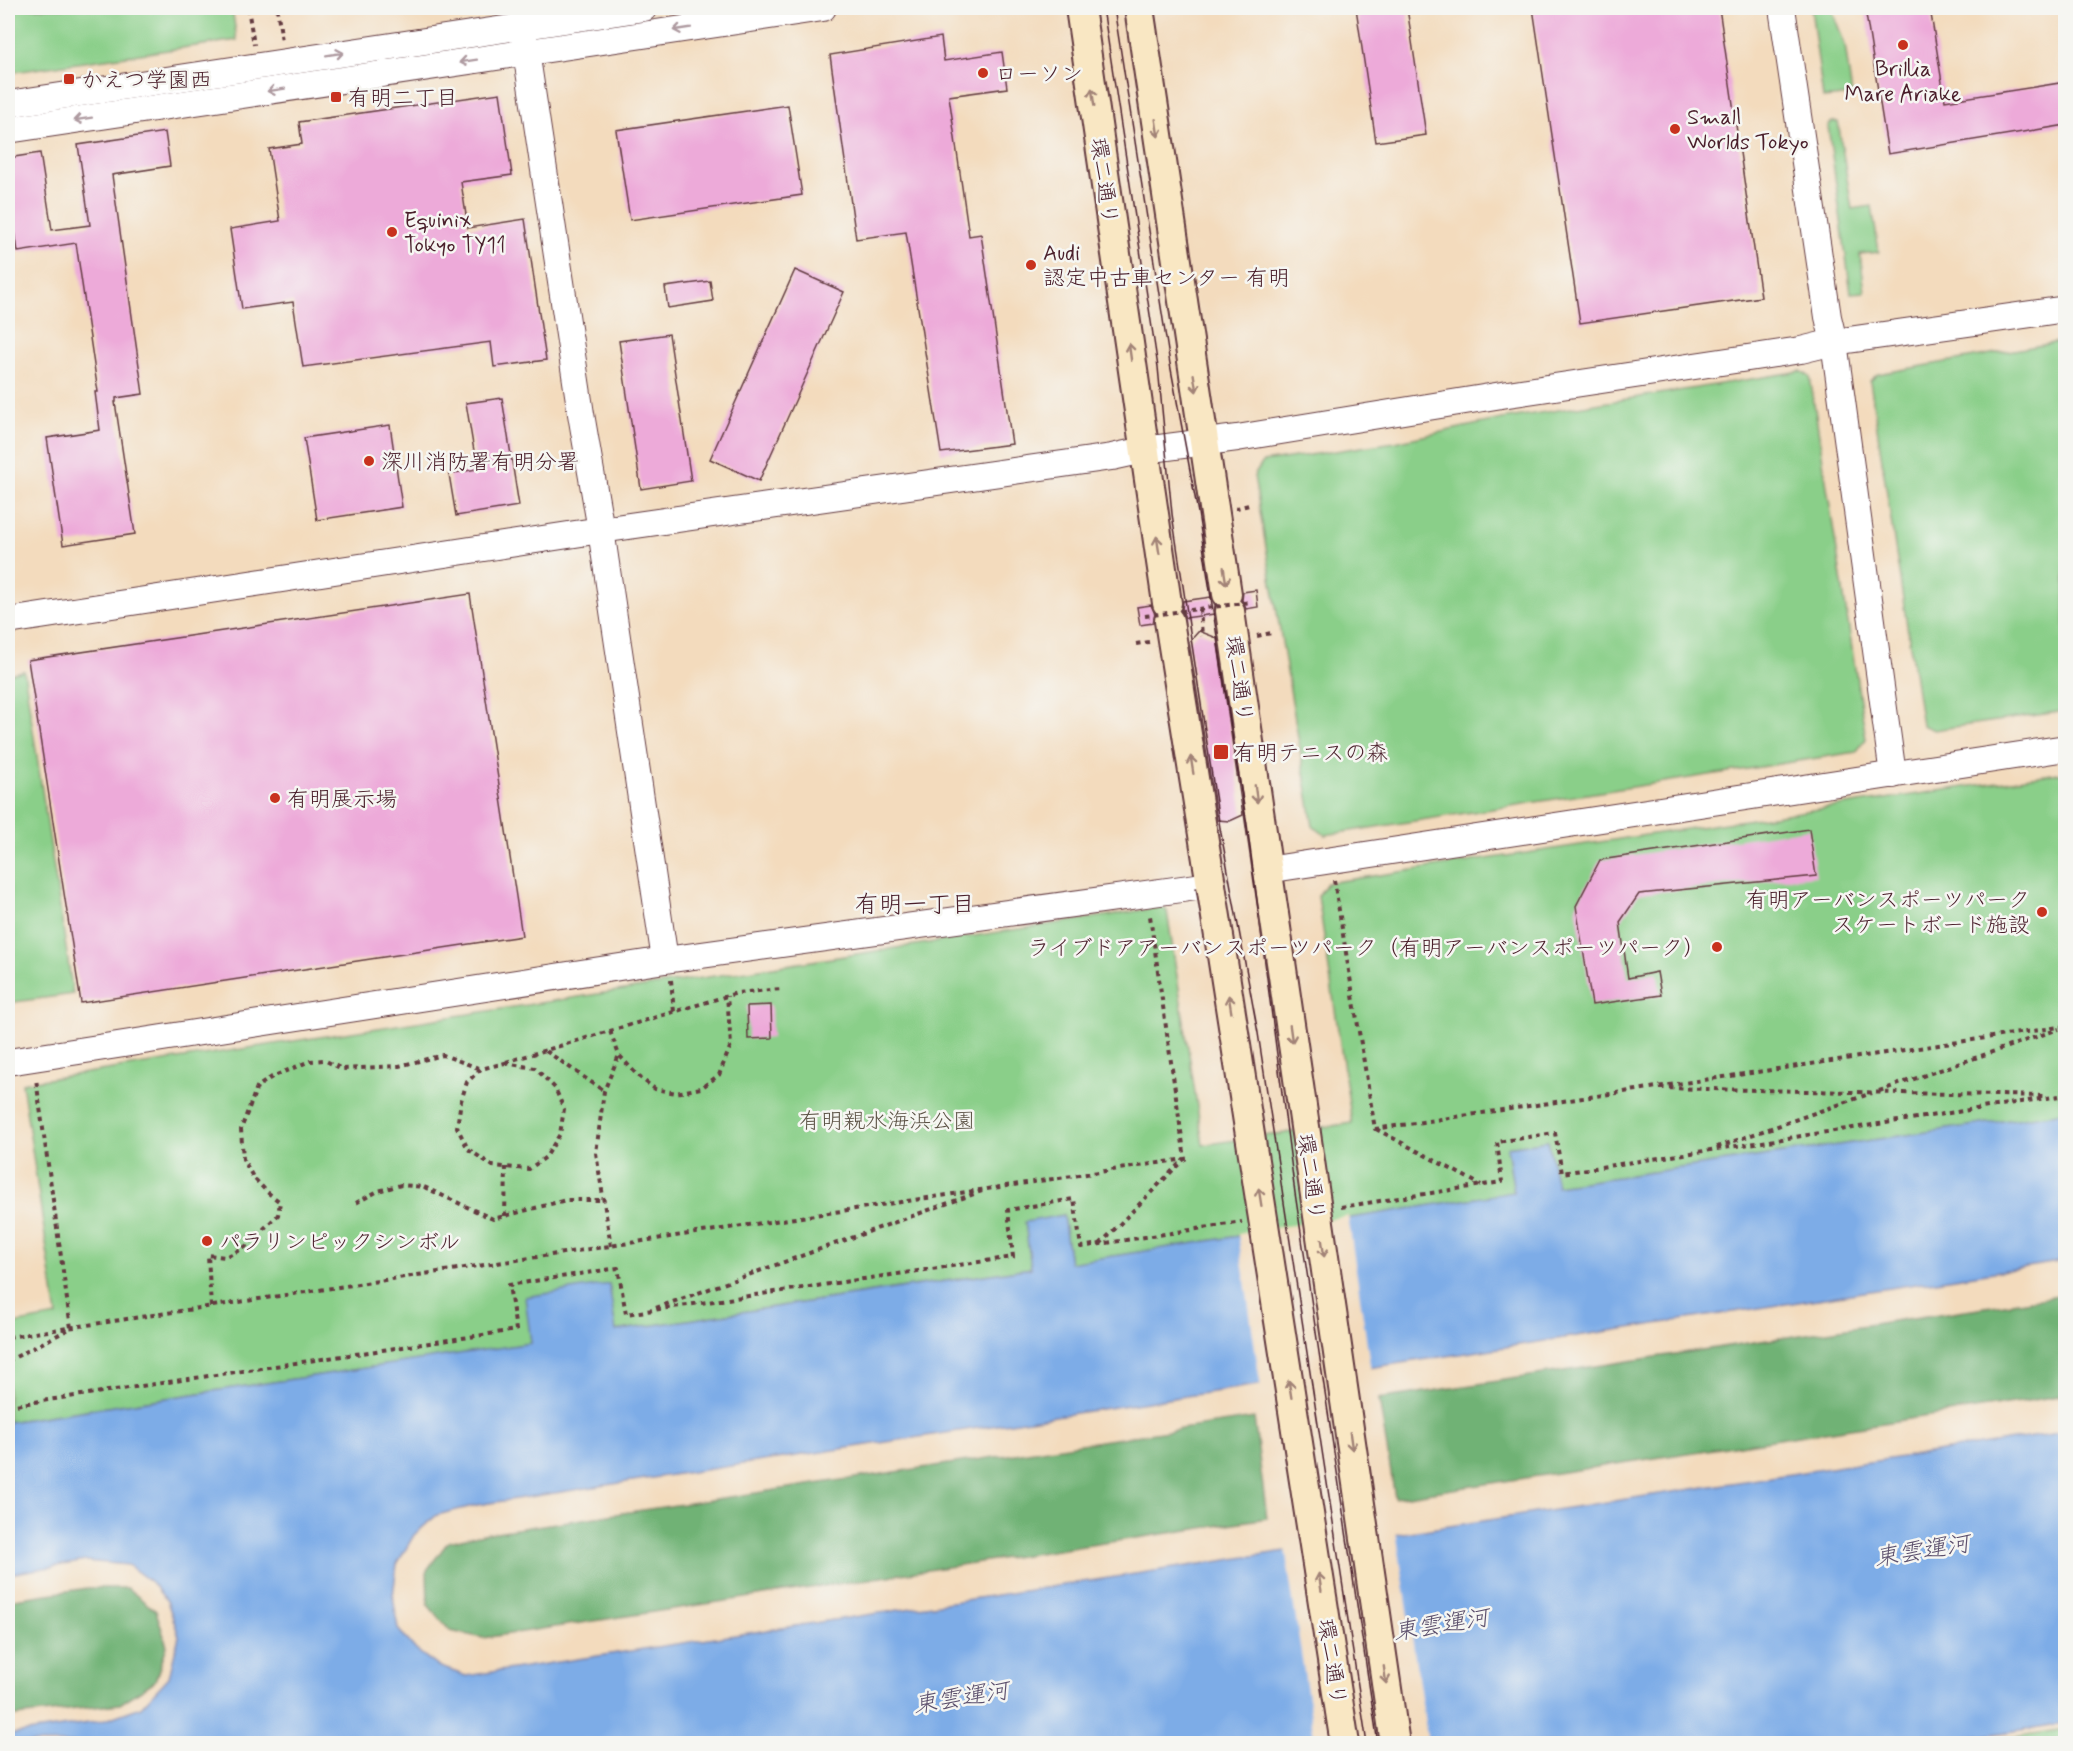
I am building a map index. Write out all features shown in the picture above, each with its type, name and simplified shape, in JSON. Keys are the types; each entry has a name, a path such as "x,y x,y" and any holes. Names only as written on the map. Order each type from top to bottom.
{"main road":[{"name":"環二通り","path":"1080,8 1144,450 1157,619 1211,885 1346,1743"},
{"name":"環二通り","path":"1139,8 1204,442 1236,603 1267,870 1395,1743"}],"street":[{"path":"8,104 521,16 644,8"},
{"path":"8,130 823,8"},
{"path":"1782,8 1834,342 1893,775"},
{"path":"521,16 668,969"},
{"path":"8,621 601,530 1112,457 1144,450 1801,350 1834,342 2066,309"},
{"path":"1267,870 2066,748"},
{"path":"8,1062 668,969 1211,885"}],"path":[{"path":"248,8 254,49"},
{"path":"277,8 283,45"},
{"path":"1239,518 1237,508 1249,506"},
{"path":"1136,644 1149,643 1157,619 1236,603"},
{"path":"1200,609 1202,636"},
{"path":"1334,879 1375,1129"},
{"path":"1149,906 1185,1159"},
{"path":"668,969 674,1012"},
{"path":"505,1063 535,1068 555,1088 564,1109 560,1134 546,1157 529,1169 493,1166 468,1149 457,1127 466,1082 481,1069 737,993 781,989"},
{"path":"610,1031 619,1055 638,1076 655,1089 676,1093 701,1088 719,1075 731,1044 727,996"},
{"path":"1375,1129 2066,1026"},
{"path":"1708,1150 2066,1026"},
{"path":"545,1051 604,1091"},
{"path":"211,1307 208,1256 226,1257 245,1247 278,1215 280,1202 253,1177 243,1159 241,1128 257,1087 272,1077 310,1061 324,1060 342,1069 399,1066 443,1055 481,1069"},
{"path":"611,1246 596,1153 604,1091 619,1055"},
{"path":"36,1074 71,1328"},
{"path":"1647,1088 2058,1096"},
{"path":"1331,1208 1502,1182 1497,1142 1555,1133 1563,1173 2066,1095"},
{"path":"1375,1129 1481,1185"},
{"path":"8,1338 1185,1159"},
{"path":"1100,1244 1185,1159"},
{"path":"504,1216 506,1167"},
{"path":"356,1203 378,1191 401,1185 424,1187 493,1219 566,1200 603,1200"},
{"path":"647,1311 992,1188"},
{"path":"8,1406 516,1330 509,1285 618,1268 626,1314 1013,1257 1008,1210 1074,1199 1082,1247 1250,1221"},
{"path":"8,1361 71,1328"}],"green space":[{"path":"8,8 232,8 237,40 8,73"},
{"path":"1811,8 1832,10 1845,45 1852,95 1823,98"},
{"path":"1832,122 1838,122 1852,209 1872,206 1879,252 1860,254 1865,292 1851,293 1828,126"},
{"path":"2065,341 2065,711 1934,730 1922,725 1870,381 1878,374"},
{"path":"1801,371 1810,377 1866,739 1856,752 1325,835 1313,826 1254,476 1263,462 1395,442 1502,419"},
{"path":"24,671 73,994 8,1003 8,674"},
{"name":"有明親水海浜公園","path":"2065,772 2065,1112 1556,1186 1548,1141 1507,1147 1514,1192 1070,1263 1063,1215 1032,1268 615,1331 609,1284 532,1343 8,1422 8,1325 57,1316 22,1083 1162,907 1167,911 1203,1145 1352,1123 1318,896 1327,883"},
{"path":"2065,1295 2065,1395 1395,1498 1379,1399"},
{"path":"1254,1418 1267,1518 483,1638 450,1631 428,1605 427,1570 448,1542 483,1534"},
{"path":"88,1588 127,1588 156,1611 167,1646 155,1681 120,1704 8,1717 8,1600"},
{"path":"2065,1729 2065,1743 1974,1743"}],"water":[{"name":"東雲運河","path":"2065,1112 2065,1261 477,1505 437,1515 414,1535 397,1564 393,1596 398,1629 416,1650 438,1666 466,1676 2065,1432 2065,1723 1930,1744 8,1743 8,1735 102,1721 141,1707 169,1677 179,1636 167,1601 151,1582 128,1565 86,1561 8,1574 8,1422 531,1343 525,1297 609,1284 616,1331 1031,1268 1025,1222 1063,1215 1070,1263 1514,1192 1507,1147 1548,1141 1557,1186"}],"pier":[{"path":"1348,1216 1371,1371 1261,1388 1238,1234"},
{"path":"1396,1531 1428,1743 1315,1743 1285,1548"}],"building":[{"path":"1356,8 1407,8 1426,135 1376,142"},
{"path":"1533,8 1719,8 1761,297 1580,323"},
{"name":"Brillia Mare Ariake","path":"1865,8 1930,8 1945,101 2066,82 2066,125 1888,154"},
{"path":"941,37 944,61 1002,52 1007,88 949,96 969,236 981,234 1012,444 941,453 906,232 856,239 830,55"},
{"name":"Equinix Tokyo TY11","path":"500,93 512,175 461,182 468,228 525,219 546,360 494,367 491,342 303,367 293,302 242,309 230,229 280,221 269,149 302,144 299,122"},
{"path":"788,105 802,195 630,220 616,130"},
{"path":"165,132 170,166 112,175 143,394 116,398 115,402 135,534 63,545 47,438 100,430 95,392 98,392 76,243 18,252 8,182 8,158 40,153 52,230 90,225 78,145"},
{"path":"795,270 844,292 759,481 710,459"},
{"path":"710,281 713,301 668,308 665,287"},
{"path":"669,334 691,481 641,489 619,341"},
{"path":"502,398 519,506 456,516 449,474 477,469 466,403"},
{"path":"390,425 402,507 317,520 304,438"},
{"path":"1256,590 1258,607 1246,609 1242,600 1243,592"},
{"name":"有明展示場","path":"470,594 522,936 81,1003 28,660"},
{"path":"1211,597 1215,605 1214,614 1185,618 1182,610 1183,601"},
{"path":"1151,605 1155,614 1153,623 1140,625 1137,607"},
{"path":"1199,631 1217,638 1243,815 1230,821 1217,820 1189,642"},
{"path":"1809,829 1816,876 1639,894 1620,922 1628,978 1657,972 1661,995 1592,1005 1576,906 1600,860"},
{"path":"771,1005 772,1038 748,1039 747,1006"}],"tram line":[{"path":"1103,8 1158,367 1172,514 1220,828 1258,1033 1367,1744"},
{"path":"1114,8 1170,364 1198,513 1247,824 1295,1193 1378,1744"}],"place":[{"name":"Brillia Mare Ariake","path":"1903,45"},
{"name":"ローソン","path":"983,73"},
{"name":"かえつ学園西","path":"69,79"},
{"name":"有明二丁目","path":"336,97"},
{"name":"Small Worlds Tokyo","path":"1675,129"},
{"name":"Equinix Tokyo TY11","path":"392,232"},
{"name":"Audi 認定中古車センター 有明","path":"1031,265"},
{"name":"深川消防署有明分署","path":"369,461"},
{"name":"有明テニスの森","path":"1221,752"},
{"name":"有明展示場","path":"275,798"},
{"name":"有明アーバンスポーツパーク スケートボード施設","path":"2042,912"},
{"name":"ライブドアアーバンスポーツパーク（有明アーバンスポーツパーク）","path":"1717,947"},
{"name":"パラリンピックシンボル","path":"207,1241"}],"district":[{"name":"有明一丁目","path":"915,904"}]}
